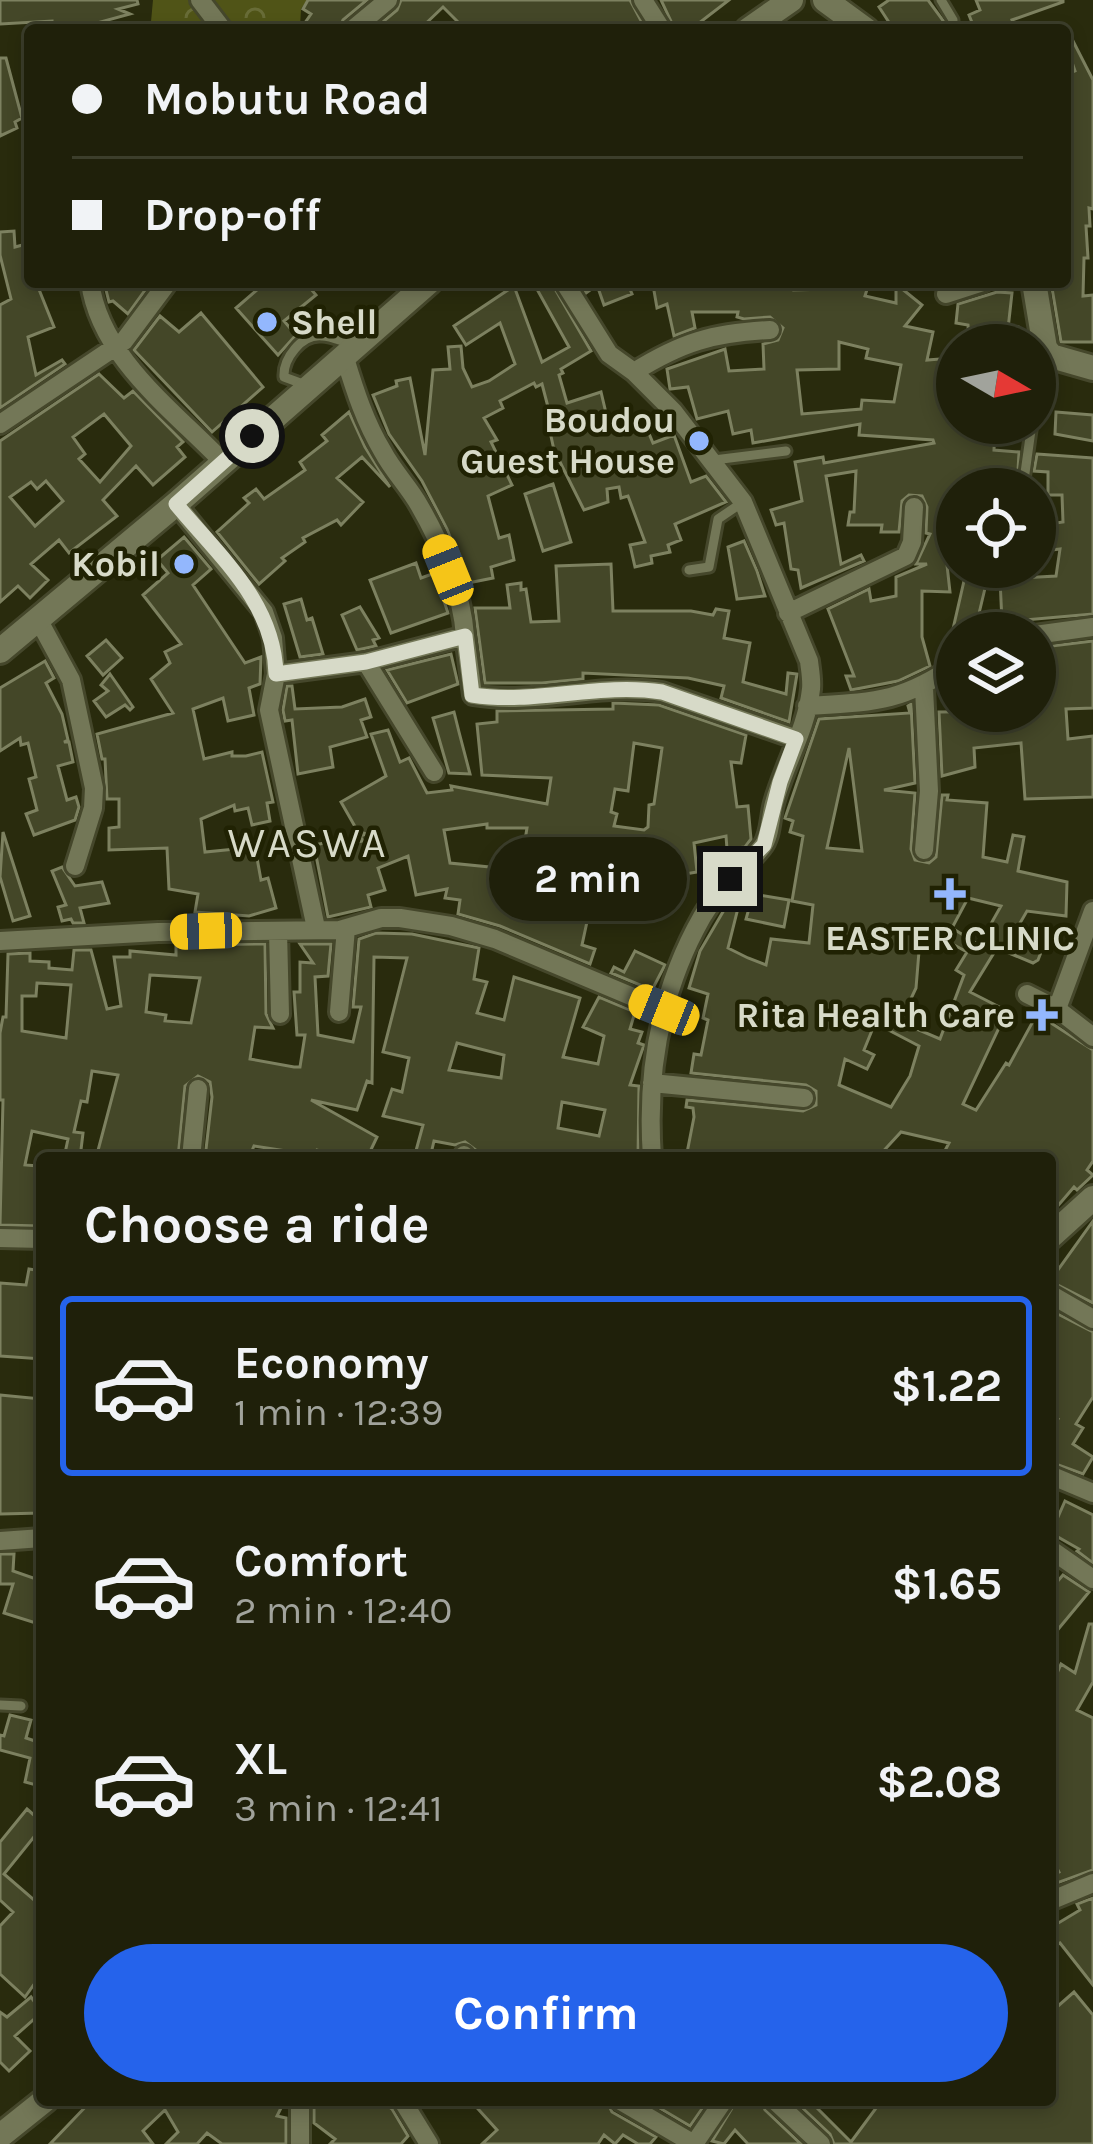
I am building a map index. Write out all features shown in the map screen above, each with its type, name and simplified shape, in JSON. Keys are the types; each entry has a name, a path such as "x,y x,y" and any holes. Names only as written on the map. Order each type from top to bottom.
{"street":[{"path":"200,0 218,24"},
{"path":"359,24 388,0"},
{"path":"756,24 790,0"},
{"path":"825,0 858,24"},
{"path":"92,288 99,319 113,347 222,461"},
{"path":"0,424 128,337 164,288"},
{"path":"0,651 422,288"},
{"path":"568,288 609,354 634,372 714,460 743,502 809,662 807,706 764,845 702,916 664,1010 652,1083 652,1152"},
{"path":"946,294 964,288"},
{"path":"1035,288 1039,324"},
{"path":"634,372 665,354 721,333 770,330"},
{"path":"351,351 361,410 422,509 462,607 472,695 539,696 640,688 796,739"},
{"path":"1056,357 1093,368"},
{"path":"176,504 264,612 273,638 276,674 269,710 316,928"},
{"path":"788,613 906,556 912,542 914,507"},
{"path":"38,619 70,680 94,788 93,808 75,866"},
{"path":"1056,632 1093,627"},
{"path":"276,674 366,662 465,636"},
{"path":"366,662 434,772"},
{"path":"807,706 887,700 936,679"},
{"path":"924,688 929,791 924,850"},
{"path":"1057,1009 1093,910"},
{"path":"0,941 346,928 381,918 452,926 512,945 664,1010"},
{"path":"339,1012 346,928"},
{"path":"278,931 280,1014"},
{"path":"1027,994 1057,1009 1093,1037"},
{"path":"652,1083 804,1099"},
{"path":"192,1152 198,1089"},
{"path":"1056,1232 1093,1198"},
{"path":"0,1238 36,1239"},
{"path":"1056,1297 1093,1319"},
{"path":"1056,1477 1093,1492"},
{"path":"0,1540 36,1538"},
{"path":"1056,1557 1093,1579"},
{"path":"1056,1898 1093,1883"},
{"path":"0,2136 38,2106"},
{"path":"300,2144 301,2106"},
{"path":"406,2106 430,2144"},
{"path":"629,2106 694,2144 720,2106"},
{"path":"780,2106 821,2144"}],"lane":[{"path":"941,0 952,20"},
{"path":"310,387 284,377 291,353 316,335 351,351"},
{"path":"714,460 785,451"},
{"path":"689,570 709,567 718,519 743,502"},
{"path":"0,1705 21,1706"}],"green space":[{"path":"153,0 307,0 300,24 151,22"}],"building":[{"path":"0,0 137,0 138,4 118,9 130,14 93,24 0,24"},
{"path":"308,0 367,0 341,24 304,24 311,14 303,9"},
{"path":"401,0 630,0 643,24 460,24 443,7 425,24 380,24"},
{"path":"661,0 729,0 698,24 672,24"},
{"path":"889,0 928,0 946,24 890,24 879,7"},
{"path":"976,0 1063,0 1012,20 1014,24 973,24 969,15 980,10"},
{"path":"1071,39 1093,80 1093,209 1089,208 1090,226 1086,226 1083,296 1093,295 1093,342 1061,342 1052,288 1071,288 1071,73 1075,71"},
{"path":"0,58 6,58 22,118 15,122 17,128 0,136"},
{"path":"14,231 15,247 24,245 24,288 38,288 54,327 28,337 36,375 62,360 65,364 0,408 0,305 11,299 0,255 0,232"},
{"path":"106,288 146,288 128,314 109,302"},
{"name":"Shell","path":"259,288 310,288 316,295 284,321 296,335 278,355 236,308"},
{"path":"511,288 542,362 569,347 536,288 554,288 591,351 561,369 567,403 601,392 610,430 642,417 653,443 674,435 691,482 706,476 726,502 675,524 681,540 668,545 670,552 651,556 652,563 635,567 630,545 645,542 628,496 621,498 619,487 607,489 608,502 584,510 554,450 542,384 536,387 534,383 500,401 503,408 484,418 512,485 488,496 499,538 509,535 514,560 491,567 493,578 468,583 447,529 422,481 389,434 373,395 410,378 425,455 433,370 450,369 448,347 461,346 463,368 472,387 515,364 500,323 466,345 454,326"},
{"path":"598,288 630,288 632,294 604,305"},
{"path":"654,288 867,288 865,296 896,303 896,288 901,288 922,305 905,326 933,332 927,360 936,359 936,444 994,444 994,450 1019,452 1018,468 936,468 936,588 950,588 950,592 922,591 922,637 930,666 898,681 851,690 846,676 854,676 828,609 869,589 871,601 896,596 896,577 927,564 916,564 930,534 926,533 927,507 922,496 909,495 902,501 899,532 881,532 882,525 848,525 850,512 854,512 856,471 826,476 841,564 861,555 864,561 801,588 798,570 791,569 784,523 776,525 771,510 802,501 795,462 823,457 824,463 933,440 859,435 860,424 753,443 751,430 733,434 728,411 697,419 688,387 670,389 667,369 725,349 729,371 764,369 763,344 778,340 783,328 770,317 744,319 737,317 738,312 692,312 695,328 674,336 667,304 657,308","holes":["839,342 868,349 866,358 901,365 894,402 862,400 861,409 802,414 797,370 839,369"]},
{"path":"997,292 1012,293 1009,324 956,323 958,304"},
{"path":"201,313 263,387 212,432 134,350 160,316 179,332"},
{"path":"99,374 124,398 133,391 183,442 177,447 185,457 153,485 136,466 103,500 117,516 69,553 59,540 31,564 48,580 30,598 18,586 0,602 0,441","holes":["104,414 131,446 100,482 79,459 85,454 73,437","46,481 63,501 35,526 10,497 31,482 37,489"]},
{"path":"349,412 390,487 362,457 337,478 363,502 341,525 337,520 303,538 305,542 282,558 285,561 259,584 217,532 249,503 244,498 256,489 264,499 305,470 300,462 327,441 322,435"},
{"path":"1056,412 1093,415 1093,441 1056,434"},
{"path":"1037,454 1093,458 1093,614 1056,617 1056,612 1002,612 1000,588 1056,588 1060,549 1056,549 1056,523 1063,522 1062,495 1056,495 1056,468 1035,468"},
{"path":"553,484 571,542 543,551 525,494"},
{"path":"184,537 211,569 193,585 245,663 261,657 260,684 249,688 254,715 228,721 223,698 193,709 204,759 262,752 273,802 267,803 270,821 252,825 248,808 235,811 234,805 201,819 205,852 255,847 261,880 268,878 276,908 249,916 195,912 198,894 169,889 167,848 109,850 109,828 119,827 119,799 107,799 105,759 97,734 173,713 151,679 170,663 165,652 181,644 143,595 168,573 157,560"},
{"path":"744,541 765,596 737,599 728,547"},
{"path":"416,563 421,578 435,573 448,613 391,633 370,580"},
{"path":"611,564 613,611 713,615 716,609 729,611 724,638 750,643 743,682 786,694 788,673 797,674 789,722 721,698 724,686 688,678 583,673 583,679 485,683 475,608 510,608 507,585 521,583 531,622 559,621 556,566"},
{"path":"962,588 985,588 979,612 957,612"},
{"path":"301,599 323,654 300,657 284,604"},
{"path":"360,607 379,638 373,640 376,646 357,650 342,615"},
{"path":"106,640 122,658 103,675 87,656"},
{"path":"1093,641 1093,708 1066,709 1068,739 1093,736 1093,797 1025,799 1021,743 974,748 975,767 942,776 940,732 1056,732 1056,645"},
{"path":"451,654 458,684 407,703 387,670"},
{"path":"45,661 54,678 46,683 62,714 68,740 64,742 69,742 73,762 58,766 67,800 76,797 79,807 75,820 34,835 26,814 37,810 29,779 36,777 28,743 21,745 20,738 0,751 0,688"},
{"path":"110,674 133,707 130,710 125,705 106,717 94,701 108,691 101,685"},
{"path":"287,686 292,686 295,709 342,707 365,699 371,717 361,720 367,737 330,747 333,767 298,774 292,720 285,721 283,710"},
{"path":"613,703 659,705 746,735 741,763 731,762 737,807 748,806 751,839 745,847 727,849 726,836 694,843 697,872 673,876 671,849 577,849 638,873 634,883 659,886 656,904 596,880 582,945 595,949 590,964 500,926 458,914 460,900 445,898 447,889 416,895 408,856 378,868 385,890 368,895 371,907 328,917 314,845 363,841 360,836 366,834 357,830 341,802 386,776 371,734 388,730 400,762 409,758 427,793 452,790 451,786 547,804 551,778 482,775 477,724 497,722 497,711 613,709","holes":["634,743 662,748 654,804 649,805 644,830 614,826 617,814 611,812 615,789 628,791","487,824 487,828 527,828 520,870 450,863 444,830"]},
{"path":"911,704 915,783 884,790 915,793 911,849 915,860 929,863 936,857 942,795 948,795 947,800 987,803 983,857 1007,862 1013,835 1024,837 1018,871 1067,882 1066,916 1027,911 1016,930 1045,942 1038,960 1033,963 997,948 970,992 1007,1011 963,1104 976,1110 1006,1063 1009,1065 1037,1014 1093,1050 1093,1161 1087,1170 1093,1175 1077,1190 1074,1187 1056,1208 1056,1152 944,1152 949,1143 901,1132 883,1152 687,1152 694,1117 687,1100 803,1111 816,1105 816,1091 806,1085 691,1073 694,1054 701,1055 708,994 689,988 700,951 727,905 738,908 728,948 748,958 766,965 771,939 809,943 813,905 792,901 803,836 790,832 793,821 785,818 819,719 910,713","holes":["849,748 862,851 827,848","968,898 1001,906 979,945 952,928","921,927 967,952 956,970 964,975 940,1039 900,1022 916,988","875,1023 919,1046 910,1076 891,1107 839,1085 845,1059 867,1069 874,1055 864,1050"]},
{"path":"454,712 470,774 449,773 433,718"},
{"path":"3,832 30,916 13,921 0,877"},
{"path":"62,867 75,886 102,882 109,903 80,908 84,923 62,921 58,907 66,905 52,871"},
{"path":"753,894 789,900 784,927 746,919"},
{"path":"376,933 412,934 479,948 474,979 487,982 477,1013 504,1020 514,977 580,998 563,1057 598,1064 604,1036 583,1027 599,997 635,1012 630,1029 642,1032 638,1043 644,1045 630,1085 639,1086 638,1152 485,1152 465,1142 434,1141 431,1152 416,1152 423,1125 383,1116 392,1089 402,1092 409,1058 383,1052 407,958 374,957 372,1083 367,1081 357,1110 311,1100 377,1137 370,1152 286,1152 254,1146 252,1152 206,1152 212,1097 210,1082 198,1076 185,1086 179,1152 98,1152 118,1075 92,1071 87,1102 81,1101 74,1132 83,1133 81,1152 65,1152 68,1139 32,1131 25,1165 36,1166 36,1226 0,1225 0,1033 6,1017 8,954 30,953 30,961 72,970 74,950 91,950 107,1009 121,1006 114,957 130,957 130,951 176,955 176,945 265,944 266,1014 273,1028 255,1027 250,1059 294,1067 300,1067 305,1035 297,1035 294,992 300,992 300,962 313,963 300,944 331,944 328,976 315,977 318,1035 353,1042 361,1007 353,1007 359,939","holes":["150,975 200,978 191,1023 165,1021 166,1015 146,1012","37,983 71,985 66,1038 22,1031 22,996 36,996","457,1043 504,1055 501,1078 449,1070","562,1102 605,1110 599,1136 558,1128"]},
{"path":"635,951 665,965 652,990 611,973 614,967 624,972"},
{"path":"1093,1221 1093,1303 1056,1284 1056,1273"},
{"path":"29,1269 36,1270 36,1359 0,1356 0,1283 26,1285"},
{"path":"1056,1313 1093,1332 1093,1397 1076,1424 1083,1428 1073,1444 1093,1457 1083,1474 1056,1464"},
{"path":"0,1395 36,1398 36,1513 0,1514"},
{"path":"1065,1501 1093,1515 1093,1563 1056,1536"},
{"path":"0,1554 14,1554 13,1571 36,1579 36,1623 4,1613 13,1584 0,1584"},
{"path":"1063,1575 1089,1592 1056,1632 1056,1583"},
{"path":"1089,1624 1093,1624 1093,1682 1077,1710 1093,1718 1093,1870 1057,1883 1056,1676 1061,1664 1075,1673"},
{"path":"10,1715 31,1720 26,1738 36,1737 36,1785 25,1782 30,1758 0,1750 0,1735 4,1736"},
{"path":"27,1809 36,1817 36,1834 4,1874 36,1898 36,1981 25,1997 0,1974 0,1926 13,1912 0,1900 0,1842"},
{"path":"1093,1898 1093,1985 1060,1943 1056,1945 1056,1924 1080,1910 1077,1904"},
{"path":"1074,1992 1093,2015 1093,2144 834,2144 830,2134 800,2106 815,2106 851,2142 878,2106 1056,2106 1056,2008"},
{"path":"31,1997 36,2004 36,2017 15,2036 30,2051 9,2071 0,2062 0,2012 7,2017"},
{"path":"86,2106 282,2106 277,2116 286,2118 286,2144 222,2144 207,2133 197,2144 166,2144 178,2132 165,2110 143,2131 153,2144 50,2144"},
{"path":"388,2106 408,2136 401,2144 330,2144 335,2139 314,2123 314,2109"},
{"path":"475,2106 609,2106 656,2137 650,2144 638,2144 623,2135 615,2144 604,2135 598,2144 482,2144 497,2130"},
{"path":"656,2106 704,2106 690,2126"},
{"path":"733,2106 763,2106 801,2144 748,2144 735,2130 724,2144 712,2141"}],"place":[{"name":"Shell","path":"267,322"},
{"name":"Boudou Guest House","path":"699,441"},
{"name":"Kobil","path":"184,564"},
{"name":"EASTER CLINIC","path":"950,894"},
{"name":"Rita Health Care","path":"1042,1015"}],"district":[{"name":"WASWA","path":"308,843"}],"route":[{"path":"252,436 176,504 264,612 273,638 276,674 366,662 465,636 472,695 539,696 640,688 796,739 764,845 730,879"}]}
